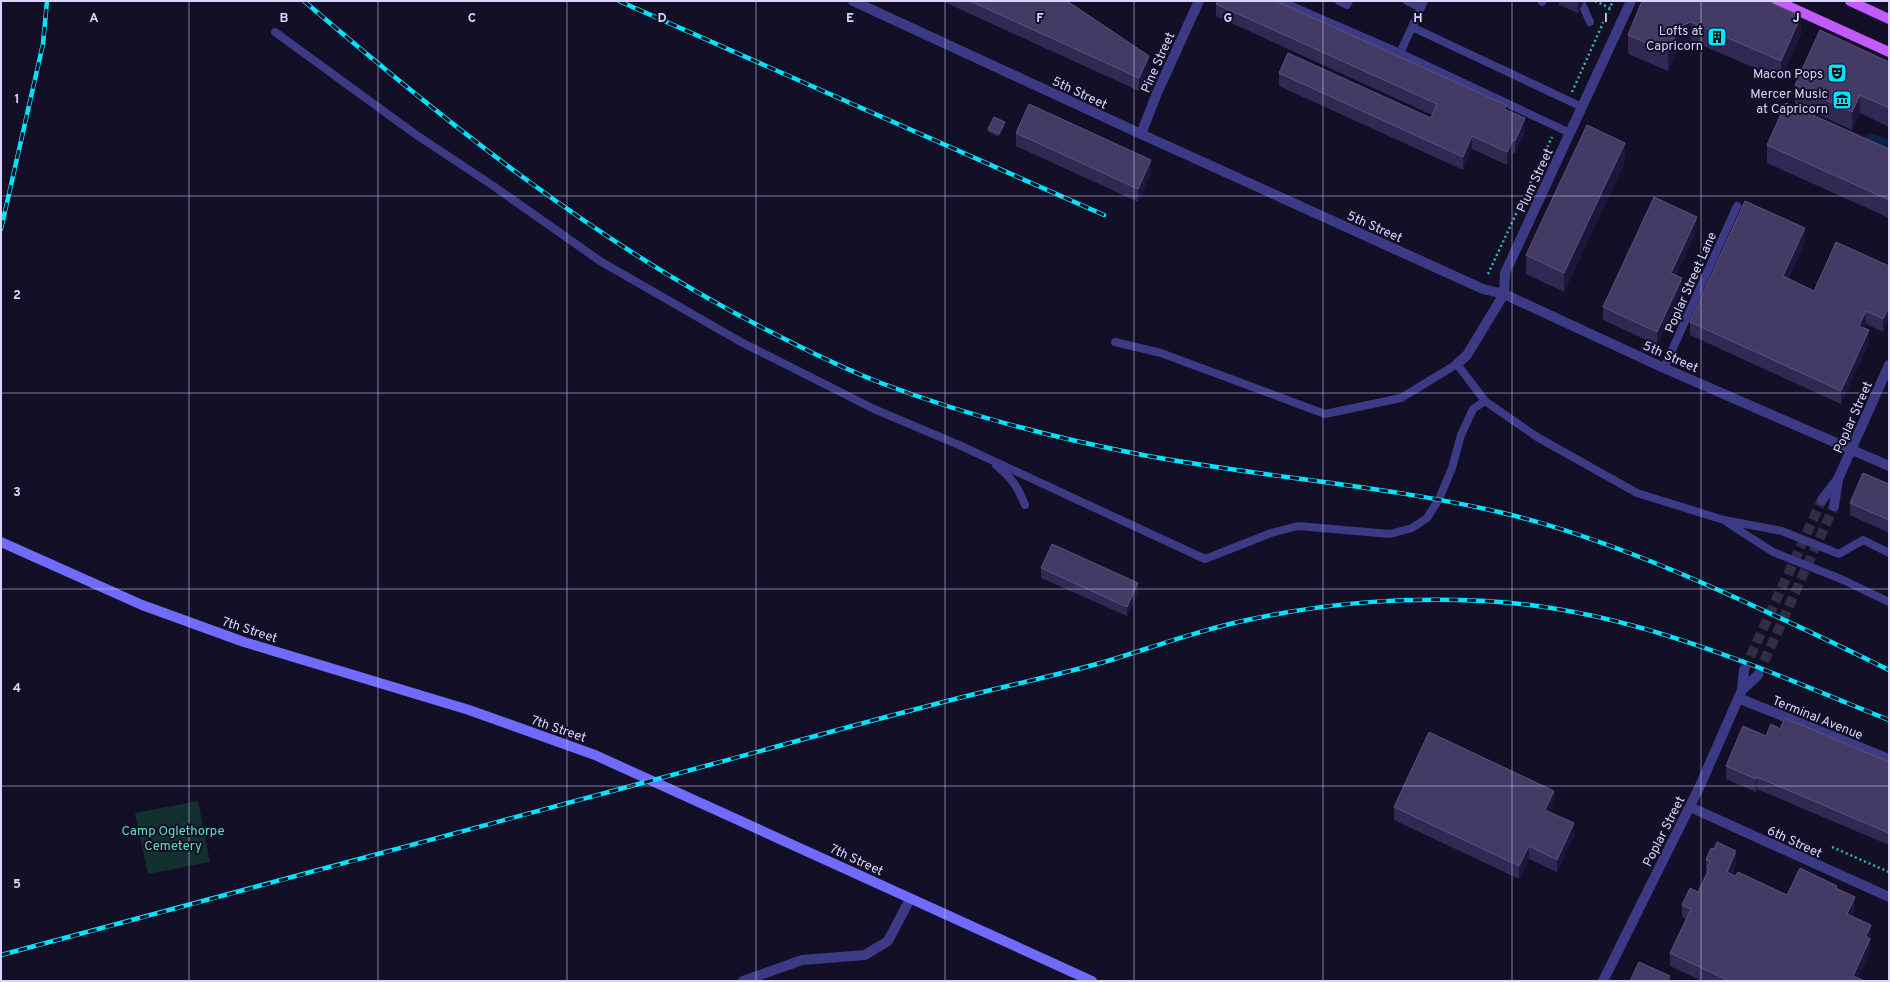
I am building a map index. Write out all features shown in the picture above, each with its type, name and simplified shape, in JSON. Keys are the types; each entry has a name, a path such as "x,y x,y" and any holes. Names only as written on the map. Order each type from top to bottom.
{"main road":[{"path":"1776,1 1889,52"},
{"path":"1850,1 1889,19"}],"street":[{"name":"5th Street","path":"853,1 1141,134 1483,289 1504,294 1664,368 1889,466"},
{"name":"Pine Street","path":"1141,134 1157,93 1199,1"},
{"name":"Plum Street","path":"1457,364 1467,355 1504,294 1505,273 1631,1"},
{"name":"Poplar Street","path":"1822,500 1838,479 1889,365"},
{"name":"Poplar Street","path":"1834,506 1838,479"},
{"name":"7th Street","path":"1,542 142,605 237,639 469,710 595,754 1092,981"},
{"name":"Poplar Street","path":"1603,981 1690,807 1740,694 1744,670"},
{"name":"Poplar Street","path":"1740,694 1758,675"},
{"name":"Terminal Avenue","path":"1740,694 1889,759"},
{"name":"6th Street","path":"1690,807 1889,898"},
{"path":"743,981 802,960 865,955 888,941 910,899"}],"lane":[{"path":"1280,1 1400,53 1570,133"},
{"path":"1339,1 1347,5 1349,1"},
{"path":"1400,53 1423,4 1407,1"},
{"path":"1582,4 1590,22"},
{"path":"1412,27 1582,107"},
{"path":"275,32 415,134 492,185 600,261 748,345 874,409 988,458 1205,559 1270,533 1298,526 1390,534 1412,528 1427,518 1439,499 1452,468 1462,435 1473,409 1485,401"},
{"name":"Poplar Street Lane","path":"1664,368 1737,206"},
{"path":"1115,342 1161,353 1325,414 1401,398 1457,364 1485,401 1537,437 1636,493 1724,520 1782,531 1839,554 1863,540 1889,553"},
{"path":"988,458 1009,476 1017,486 1025,505"},
{"path":"1724,520 1773,552 1841,579 1889,602"}],"path":[{"path":"1595,1 1610,8"},
{"path":"1832,847 1889,872"}],"green space":[{"name":"Camp Oglethorpe Cemetery","path":"198,801 210,862 148,874 135,813"}],"water":[{"path":"1869,132 1889,140 1889,159 1862,148"}],"building":[{"path":"970,1 1067,1 1149,56 1139,78"},
{"path":"1218,1 1276,1 1506,105 1504,109 1525,118 1515,141 1513,140 1507,152 1472,136 1463,157 1279,73 1288,53 1431,118 1437,104 1216,4"},
{"name":"Lofts at Capricorn","path":"1642,1 1767,1 1801,16 1781,61 1691,22 1679,27 1668,52 1628,35"},
{"path":"1820,30 1889,62 1889,108 1860,95 1852,112 1795,85"},
{"path":"1786,103 1889,149 1889,200 1767,145"},
{"path":"1029,104 1151,160 1138,189 1016,133"},
{"path":"994,117 1005,122 999,134 988,129"},
{"path":"1587,125 1625,143 1564,273 1526,255"},
{"path":"1654,197 1697,217 1671,273 1682,278 1657,332 1603,307"},
{"path":"1745,201 1805,228 1783,276 1814,291 1836,242 1889,266 1889,307 1883,319 1866,311 1859,326 1869,330 1841,391 1690,322"},
{"path":"1863,473 1889,484 1889,520 1850,503"},
{"path":"1052,544 1138,583 1127,607 1041,568"},
{"path":"1785,718 1889,762 1889,833 1757,777 1756,779 1726,766 1743,726 1766,736 1771,724 1780,729"},
{"path":"1429,732 1554,791 1545,810 1574,823 1557,860 1529,846 1519,866 1394,807"},
{"path":"1717,842 1736,851 1727,872 1735,876 1738,872 1787,895 1800,868 1837,886 1836,888 1855,897 1847,914 1871,925 1866,936 1870,939 1853,976 1865,981 1729,981 1670,953 1691,909 1682,905 1690,888 1698,892 1709,869 1707,868 1710,861 1706,860 1711,848 1714,849"},
{"path":"1639,962 1670,976 1668,981 1630,981"}],"tunnel":[{"path":"1744,670 1822,500"},
{"path":"1758,675 1834,506"}],"railway":[{"path":"1,229 43,44 47,1"},
{"path":"304,1 414,93 470,137 585,221 645,261 706,297 769,331 838,365 913,395 1010,425 1076,441 1187,463 1411,495 1525,518 1575,533 1625,551 1698,581 1794,624 1889,670"},
{"path":"619,1 1104,215"},
{"path":"1,955 902,713 1111,660 1216,628 1252,619 1311,608 1397,600 1456,600 1540,606 1592,616 1642,628 1742,661 1889,720"}],"place":[{"name":"Lofts at Capricorn","path":"1717,37"},
{"name":"Macon Pops","path":"1837,73"},
{"name":"Mercer Music at Capricorn","path":"1842,100"}]}
